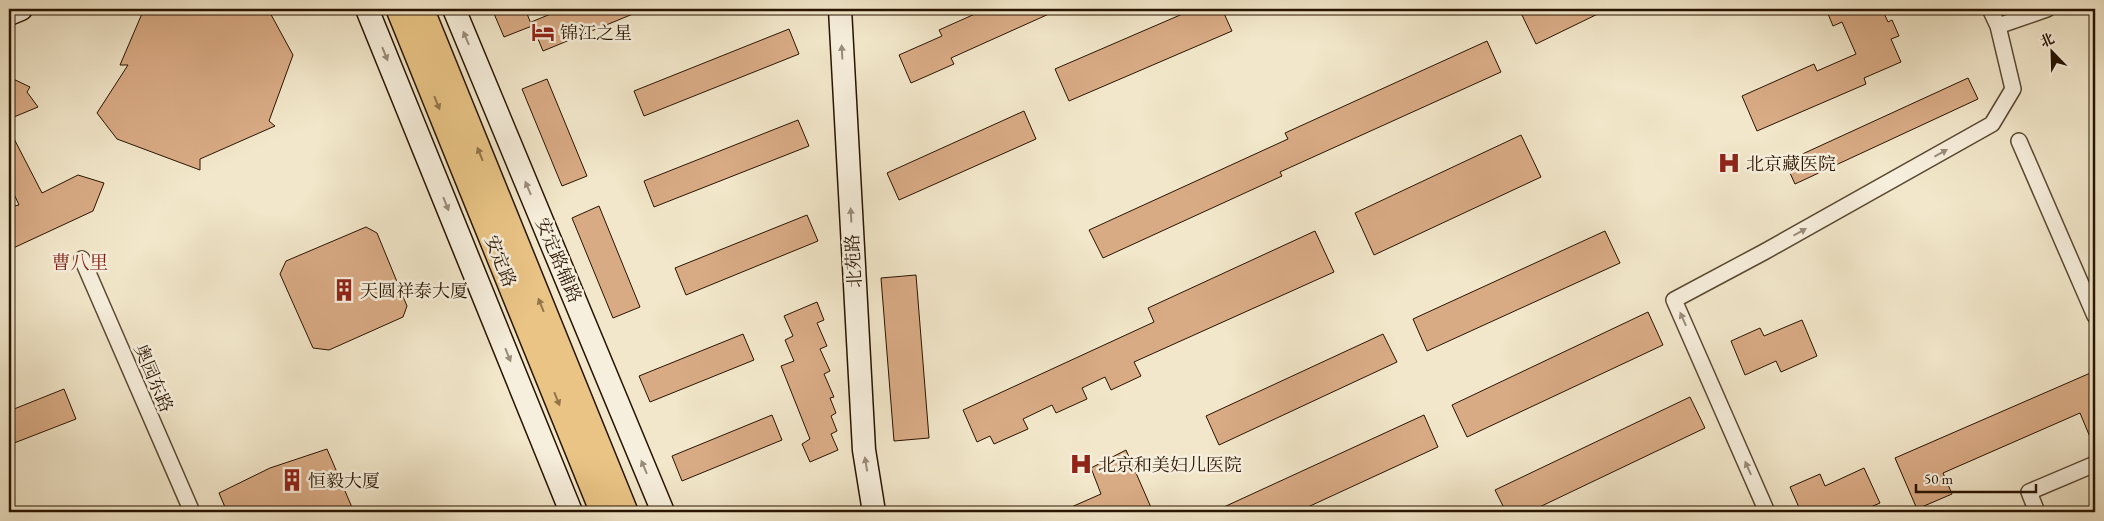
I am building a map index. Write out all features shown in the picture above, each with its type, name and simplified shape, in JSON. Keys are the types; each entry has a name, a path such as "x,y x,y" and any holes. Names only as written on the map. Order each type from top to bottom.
{"main road":[{"name":"安定路","path":"399,9 603,512"},
{"name":"安定路","path":"421,9 625,512"}],"street":[{"path":"9,14 21,9"},
{"path":"367,9 572,512"},
{"name":"安定路","path":"443,63 449,9"},
{"name":"安定路辅路","path":"454,9 663,512"},
{"name":"北苑路","path":"840,9 864,450 874,512"},
{"path":"1767,512 1674,300 1764,252 1992,124 2013,89 1998,26 1990,9"},
{"path":"1998,26 2047,9"},
{"path":"2019,141 2095,316"},
{"name":"奥园东路","path":"82,259 192,512"},
{"path":"2037,512 2029,492 2095,464"}],"building":[{"path":"144,9 268,9 293,55 269,121 275,126 200,159 200,170 117,139 97,113 128,65 120,65"},
{"path":"492,9 525,9 532,26 504,37"},
{"path":"563,9 645,9 543,51 531,22"},
{"path":"986,9 1060,9 951,58 954,64 911,83 899,55 942,36 939,30"},
{"path":"1194,9 1222,9 1232,31 1069,101 1055,69"},
{"path":"1519,9 1608,9 1536,44"},
{"path":"1826,9 1882,9 1888,22 1892,20 1899,36 1891,39 1901,62 1864,78 1866,84 1757,131 1742,96 1814,64 1817,71 1856,54 1842,22 1833,26"},
{"path":"789,29 799,54 644,116 634,91"},
{"path":"1487,41 1501,72 1280,172 1282,176 1103,258 1089,230 1288,139 1285,133"},
{"path":"9,77 30,87 27,92 38,107 9,119"},
{"path":"1968,78 1978,99 1795,184 1785,162"},
{"path":"547,79 587,176 562,186 522,89"},
{"path":"1024,111 1036,139 899,200 887,173"},
{"path":"798,120 809,146 654,207 644,181"},
{"path":"9,129 42,193 78,175 104,183 93,211 9,250 9,207 19,205 9,183"},
{"path":"1521,135 1541,177 1374,255 1355,213"},
{"path":"599,206 640,307 613,318 572,218"},
{"path":"807,215 818,241 686,295 675,268"},
{"name":"天圆祥泰大厦","path":"366,227 377,233 407,306 403,317 329,350 313,348 280,274 286,261"},
{"path":"1315,231 1334,272 1134,362 1141,376 1111,390 1105,377 1082,388 1087,399 1056,413 1052,405 1023,419 1028,429 994,444 990,436 977,442 963,410 1154,322 1148,308"},
{"path":"1605,231 1620,263 1427,351 1413,319"},
{"path":"916,275 929,438 894,441 881,278"},
{"path":"817,302 824,320 817,323 827,346 820,349 830,371 824,374 834,397 830,398 836,413 831,416 837,431 831,434 838,450 810,462 802,444 810,439 781,366 794,361 785,340 793,336 784,316"},
{"path":"1648,312 1663,345 1467,437 1452,405"},
{"path":"1802,320 1817,356 1781,372 1776,361 1745,375 1731,341 1760,328 1764,336"},
{"path":"743,334 754,360 650,402 639,376"},
{"path":"1383,334 1397,362 1219,445 1206,416"},
{"path":"2095,371 2095,449 2080,413 1943,473 1952,494 1917,509 1895,458"},
{"path":"64,389 76,419 9,445 9,411"},
{"path":"1690,397 1705,428 1529,512 1506,512 1495,490"},
{"path":"772,415 782,440 682,481 672,456"},
{"path":"1424,415 1438,447 1297,512 1213,512"},
{"name":"恒毅大厦","path":"327,449 354,512 227,512 219,493 270,468"},
{"path":"1126,450 1153,512 1060,512 1101,494 1091,468"},
{"path":"1864,468 1880,503 1859,512 1801,512 1790,487 1820,474 1825,486"}],"place":[{"name":"锦江之星","path":"543,32"},
{"name":"北京藏医院","path":"1729,163"},
{"name":"天圆祥泰大厦","path":"344,290"},
{"name":"北京和美妇儿医院","path":"1081,464"},
{"name":"恒毅大厦","path":"292,480"}],"district":[{"name":"曹八里","path":"80,262"}]}
